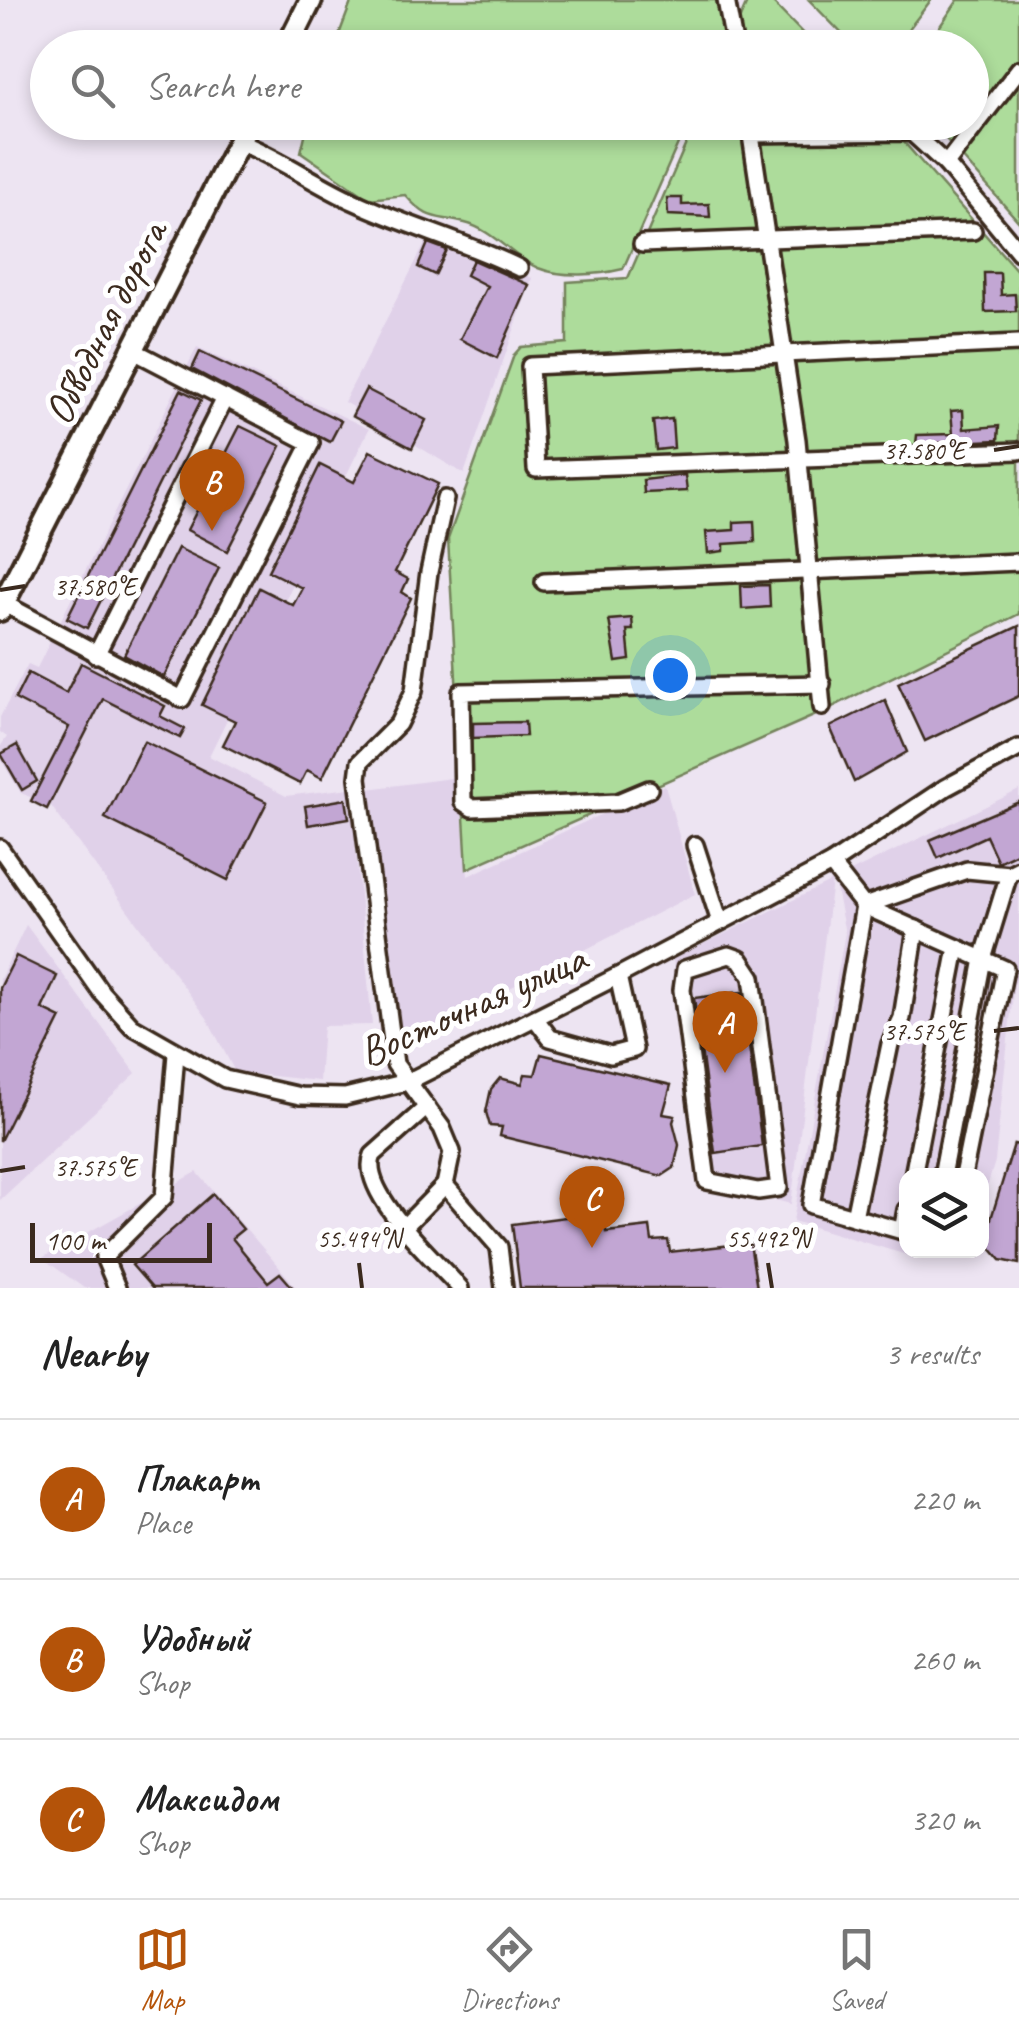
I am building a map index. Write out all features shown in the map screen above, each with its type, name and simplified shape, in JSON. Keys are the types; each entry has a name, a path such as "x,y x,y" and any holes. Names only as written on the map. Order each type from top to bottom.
{"main road":[{"path":"296,30 311,0"},
{"name":"Обводная дорога","path":"2,606 240,140"}],"street":[{"path":"726,0 732,30"},
{"path":"989,108 1019,69"},
{"path":"256,140 350,200 408,225 467,242 519,268"},
{"path":"752,140 800,462 822,707"},
{"path":"919,140 946,164 1019,252"},
{"path":"946,164 964,140"},
{"path":"642,244 973,231"},
{"path":"1019,343 530,366 532,460 536,469 1019,451"},
{"path":"2,606 182,699 311,443 130,349"},
{"path":"96,655 226,398"},
{"path":"405,1226 445,1185 452,1152 395,1064 358,778 360,762 398,724 414,690 430,572 445,500"},
{"path":"544,582 1019,562"},
{"path":"649,789 618,802 472,808 464,802 461,692 822,684"},
{"name":"Восточная улица","path":"0,848 102,993 132,1026 225,1079 300,1096 345,1097 407,1082 618,976 831,864 945,788 1019,748"},
{"path":"695,845 720,922"},
{"path":"831,864 864,906 1005,969 966,1168"},
{"path":"864,906 967,870 1014,872 982,960 943,1168"},
{"path":"864,906 812,1204 899,1230"},
{"path":"854,1217 890,1044 902,1018 916,929"},
{"path":"700,932 714,956"},
{"path":"915,1168 957,948"},
{"path":"714,956 740,959 752,978 779,1188 758,1190 707,1181 682,990 684,970 714,956"},
{"path":"535,1018 550,1038 611,1056 634,1049 618,976"},
{"path":"117,1288 104,1257 164,1197 176,1054"},
{"path":"426,1107 369,1162 375,1188 460,1288"},
{"path":"445,1185 499,1247 504,1288"}],"shaded area":[{"path":"430,234 532,278 464,474 344,402"},
{"path":"197,347 369,429 209,756 286,796 350,788 372,1025 323,1026 319,1081 235,1072 207,1018 51,806 21,793 0,758 0,747 7,737 0,732 0,717 28,664 37,668"},
{"path":"459,777 468,876 665,785 695,894 411,1038 401,1034 368,789"},
{"path":"1019,790 1019,976 1014,984 995,1161 989,1181 989,1168 899,1168 899,1253 793,1221 845,933 834,880"},
{"path":"832,881 791,1204 701,1181 673,959"},
{"path":"26,925 136,1073 0,1200 0,979"},
{"path":"197,1172 297,1288 84,1288 42,1258"}],"green space":[{"path":"352,0 716,0 724,30 341,30"},
{"path":"748,0 770,0 799,30 735,30"},
{"path":"809,0 931,0 908,30 838,30"},
{"path":"958,0 1019,0 1019,222 947,140 989,140 989,30 937,30"},
{"path":"304,140 680,140 623,269 580,274 538,268 485,231 426,214 405,195 369,199 301,152"},
{"path":"688,140 902,140 1019,273 1019,614 816,715 467,869 448,539 514,355 521,347 567,343 567,282 628,278"}],"building":[{"path":"667,198 682,198 682,205 709,204 710,217 668,215"},
{"path":"428,243 447,250 435,275 418,267"},
{"path":"473,260 529,285 497,358 460,339 487,286 466,275"},
{"path":"984,273 1000,273 1001,295 1015,294 1016,311 985,312"},
{"path":"200,352 341,421 330,442 192,369"},
{"path":"366,389 426,420 412,448 352,416"},
{"path":"181,390 201,400 87,628 67,618"},
{"path":"963,410 964,429 999,426 998,440 916,444 917,435 953,434 951,411"},
{"path":"672,419 674,448 656,450 653,421"},
{"path":"240,426 281,446 227,551 187,530"},
{"path":"370,451 438,484 395,572 408,579 402,592 411,598 322,778 307,770 300,784 223,745 235,721 202,705 259,588 293,605 302,588 268,571 320,465 354,482"},
{"path":"685,475 687,491 644,493 643,480"},
{"path":"754,521 755,542 724,544 724,551 708,553 706,532 734,530 734,522"},
{"path":"178,548 219,568 164,677 124,655"},
{"path":"769,585 770,607 742,609 741,586"},
{"path":"632,618 633,630 627,630 630,660 616,662 609,620"},
{"path":"1019,626 1019,696 925,741 898,683"},
{"path":"81,663 165,706 160,716 185,729 180,738 103,699 47,809 31,801 69,727 15,699 28,673 66,693"},
{"path":"885,700 907,752 854,782 830,727"},
{"path":"525,722 526,736 473,738 473,723"},
{"path":"144,741 267,802 228,880 105,818"},
{"path":"17,745 37,781 22,790 1,754"},
{"path":"346,799 349,818 308,825 305,806"},
{"path":"1019,802 1019,852 998,862 986,836 938,858 930,840"},
{"path":"16,956 57,976 42,1009 61,1018 0,1141 0,988"},
{"path":"742,992 762,1146 715,1153 694,998"},
{"path":"541,1054 671,1085 663,1114 675,1116 679,1145 674,1168 662,1176 500,1136 502,1127 490,1126 486,1112 491,1089 500,1078 522,1084 525,1074 535,1075"},
{"path":"1014,1144 1019,1145 1019,1264 1001,1260 990,1247 990,1222"},
{"path":"213,1194 243,1229 232,1238 268,1282 280,1273 293,1288 152,1288 132,1265"},
{"path":"604,1212 606,1232 650,1227 652,1241 668,1240 670,1252 750,1243 757,1288 520,1288 512,1224"}],"place":[{"name":"Удобный","path":"212,531"},
{"name":"Плакарт","path":"725,1073"},
{"name":"Максидом","path":"592,1248"}]}
